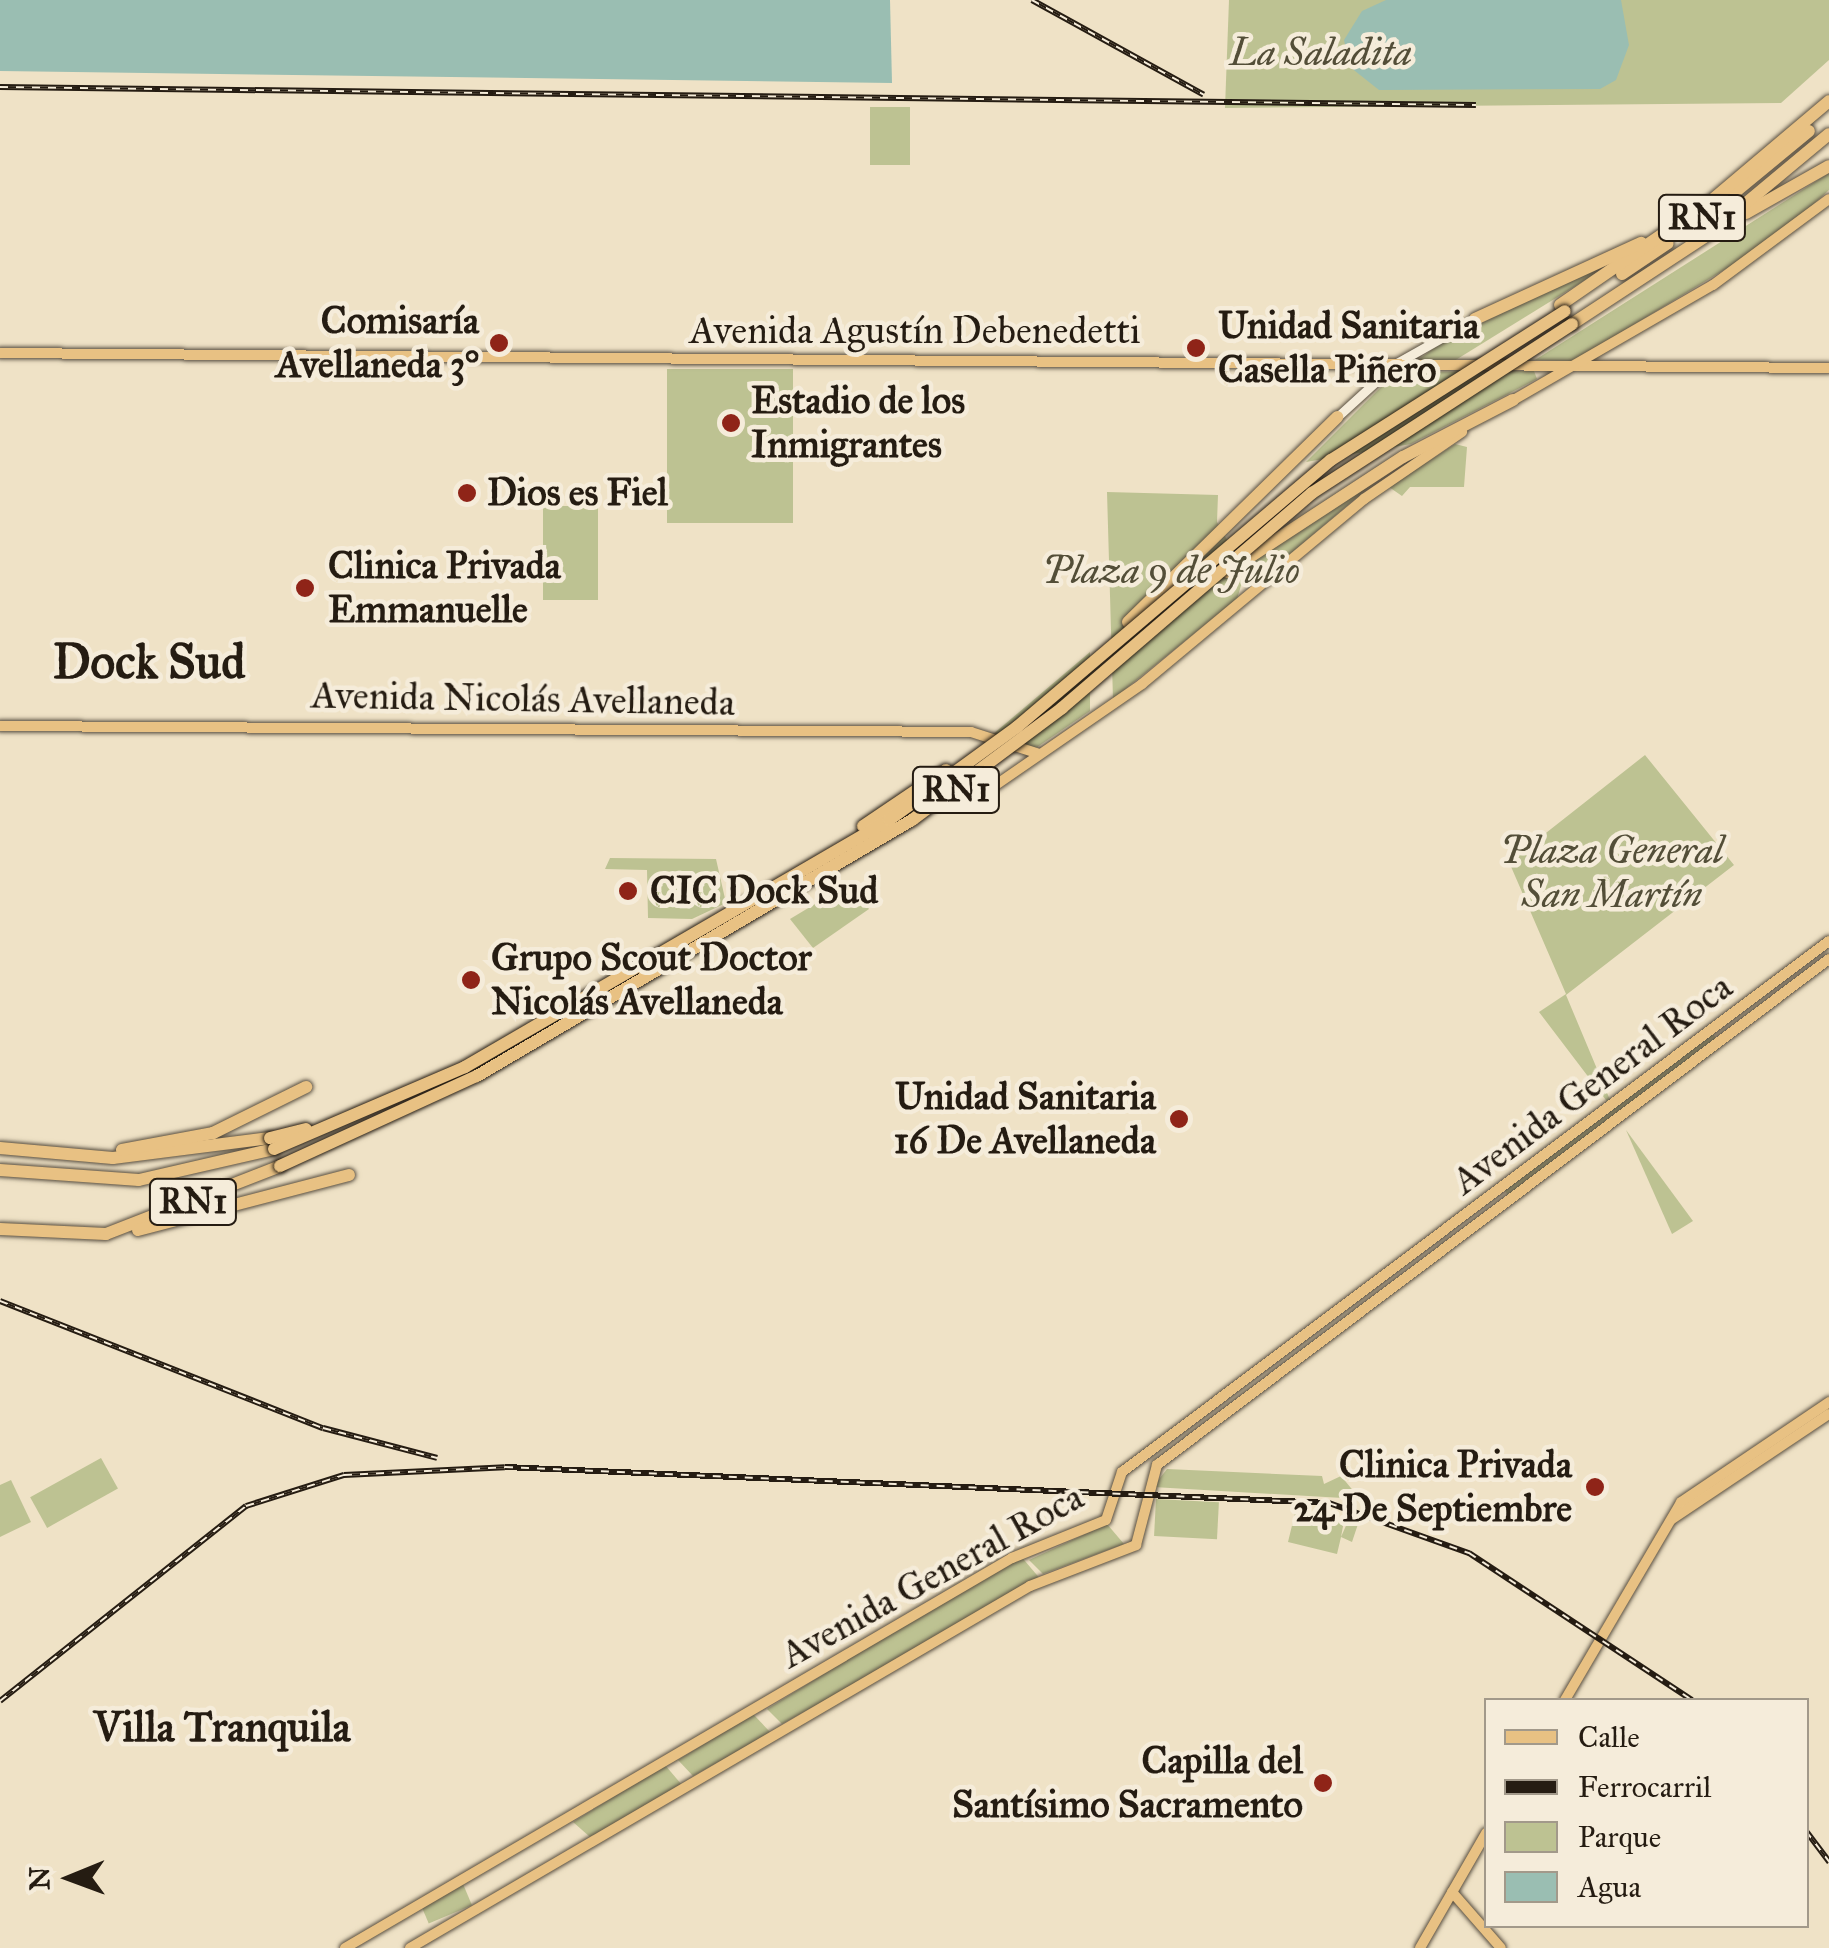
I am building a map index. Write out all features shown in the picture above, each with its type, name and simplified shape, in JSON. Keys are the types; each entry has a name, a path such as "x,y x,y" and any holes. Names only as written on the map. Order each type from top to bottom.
{"highway":[{"path":"0,1148 79,1156 171,1155 272,1144 454,1064 812,858 967,755 1330,452 1566,313 1829,101"},
{"name":"RN1","path":"0,1229 106,1234 280,1166 477,1076 833,870 985,770 1339,473 1698,221 1829,112"},
{"name":"RN1","path":"0,1170 139,1180 272,1144 465,1067 889,820 1017,727 1317,471 1566,313 1709,234 1829,134"},
{"path":"1709,234 1829,166"},
{"path":"1475,319 1696,212"},
{"path":"1165,618 1381,471 1513,400"},
{"path":"1128,622 1337,416"},
{"path":"79,1156 213,1132 306,1088"},
{"path":"106,1234 349,1175"}],"main road":[{"path":"990,789 1162,669 1364,499 1513,400 1744,265 1829,200"},
{"name":"Avenida Agustín Debenedetti","path":"0,353 1829,368"},
{"name":"Avenida Nicolás Avellaneda","path":"0,726 971,732 1040,754"},
{"name":"Avenida General Roca","path":"345,1948 1012,1558 1106,1520 1122,1472 1829,941"},
{"name":"Avenida General Roca","path":"410,1948 1030,1586 1136,1545 1156,1466 1829,960"},
{"path":"1566,1698 1682,1502 1829,1402"},
{"path":"1671,1520 1829,1414"},
{"path":"1420,1948 1484,1836"},
{"path":"1452,1892 1484,1928"},
{"path":"1484,1928 1502,1948"}],"street":[{"path":"1337,416 1394,364 1475,319"}],"green space":[{"name":"La Saladita","path":"1229,0 1829,0 1829,60 1781,103 1225,108"},
{"path":"870,107 910,107 910,165 870,165"},
{"path":"1829,173 1829,190 1775,239 1574,361 1535,360"},
{"path":"1632,251 1454,361 1418,360 1442,342"},
{"path":"667,369 793,369 793,523 667,523"},
{"path":"1534,371 1537,379 1411,444 1306,462 1396,372"},
{"path":"1455,444 1467,447 1464,487 1410,487 1402,496 1389,487"},
{"path":"1377,480 1268,573 1249,564"},
{"name":"Plaza 9 de Julio","path":"1107,492 1218,495 1217,522 1245,572 1237,599 1113,699"},
{"path":"543,506 598,506 598,600 543,600"},
{"path":"1090,652 1090,711 1033,750 992,735"},
{"name":"Plaza General San Martín","path":"1645,755 1734,865 1566,995 1613,1107 1713,1034 1722,1046 1513,1203 1503,1188 1612,1108 1539,1012 1566,994 1509,862"},
{"path":"610,858 716,859 726,903 692,919 648,918 647,870 605,869"},
{"path":"850,883 869,909 813,948 790,919"},
{"path":"1626,1130 1693,1221 1672,1234"},
{"path":"101,1458 118,1489 47,1528 30,1497"},
{"path":"1167,1469 1322,1476 1324,1484 1341,1476 1360,1499 1153,1487"},
{"path":"11,1480 31,1522 0,1537 0,1485"},
{"path":"1156,1499 1219,1502 1217,1539 1154,1536"},
{"path":"1296,1509 1344,1521 1337,1554 1288,1542"},
{"path":"1348,1521 1358,1524 1352,1542 1341,1537"},
{"path":"1107,1524 1124,1544 1043,1574 1029,1560"},
{"path":"1019,1554 1042,1581 782,1724 767,1709"},
{"path":"753,1714 771,1733 693,1776 678,1760"},
{"path":"665,1765 682,1785 590,1837 573,1822"},
{"path":"463,1884 472,1905 429,1924 420,1902"}],"water":[{"path":"0,0 890,0 892,83 0,71"},
{"path":"1386,0 1621,0 1629,45 1616,80 1600,89 1379,90 1350,67 1344,40 1362,11"}],"railway":[{"path":"1032,0 1204,95"},
{"path":"0,87 1476,105"},
{"path":"0,1301 323,1428 437,1458"},
{"path":"0,1701 246,1506 344,1475 505,1467 1329,1503 1469,1553 1689,1698"},
{"path":"1809,1835 1829,1862"}],"place":[{"name":"Comisaría Avellaneda 3°","path":"499,343"},
{"name":"Unidad Sanitaria Casella Piñero","path":"1196,348"},
{"name":"Estadio de los Inmigrantes","path":"731,423"},
{"name":"Dios es Fiel","path":"467,493"},
{"name":"Clinica Privada Emmanuelle","path":"305,588"},
{"name":"CIC Dock Sud","path":"628,891"},
{"name":"Grupo Scout Doctor Nicolás Avellaneda","path":"471,980"},
{"name":"Unidad Sanitaria 16 De Avellaneda","path":"1179,1119"},
{"name":"Clinica Privada 24 De Septiembre","path":"1595,1487"},
{"name":"Capilla del Santísimo Sacramento","path":"1323,1783"}],"district":[{"name":"Dock Sud","path":"149,662"},
{"name":"Villa Tranquila","path":"222,1727"}]}
